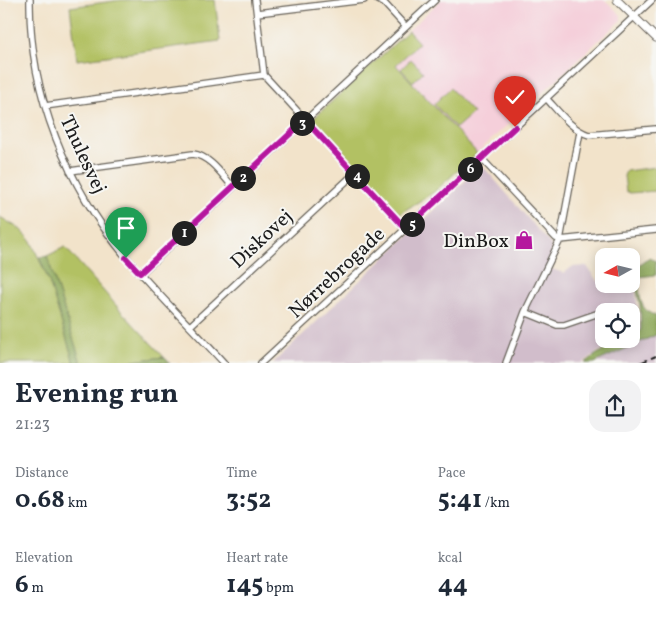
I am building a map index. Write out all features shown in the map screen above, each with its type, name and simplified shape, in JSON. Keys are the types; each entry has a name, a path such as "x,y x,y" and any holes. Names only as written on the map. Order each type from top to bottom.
{"street":[{"name":"Thulesvej","path":"30,0 33,48 45,106 56,139 70,171 102,225 126,258 224,363"},
{"path":"256,0 264,75 406,229"},
{"path":"257,13 364,0"},
{"path":"378,0 384,3 406,27"},
{"path":"140,273 435,0"},
{"path":"617,0 656,38"},
{"name":"Nørrebrogade","path":"261,363 652,0"},
{"path":"45,106 264,75"},
{"path":"546,98 580,132 597,135 656,129"},
{"path":"506,363 525,312 560,240 580,132"},
{"path":"70,171 192,154 200,155 206,159 233,187"},
{"path":"481,158 560,240 656,230"},
{"name":"Diskovej","path":"190,326 354,174"},
{"path":"525,312 557,325 595,314"}],"shaded area":[{"path":"441,0 605,0 621,15 621,20 477,153 395,65 419,43 409,30"},
{"path":"482,165 551,245 552,269 564,273 572,267 587,266 595,278 595,293 636,293 637,303 595,303 595,348 606,348 583,363 273,363"},
{"path":"656,334 656,363 596,363 625,348 640,348 640,341"}],"green space":[{"path":"121,0 215,0 220,41 77,60 70,7"},
{"path":"408,31 419,43 396,65 477,153 434,192 399,214 313,122 313,119"},
{"path":"411,59 423,72 413,82 401,69"},
{"path":"450,88 473,113 456,128 434,104"},
{"path":"656,167 656,191 630,193 626,191 624,176 626,171"},
{"path":"0,217 20,229 30,239 49,281 74,363 0,363"},
{"path":"65,247 164,357 116,363 81,363 47,256"},
{"path":"47,256 81,363 74,363 49,281 39,257"},
{"path":"650,258 656,261 656,275 640,277 640,264"},
{"path":"637,293 640,293 641,301 646,309 656,316 656,335 640,342 641,330"},
{"path":"609,348 627,348 594,363 585,363"},
{"path":"164,357 170,363 116,363"}],"railway":[{"path":"640,363 656,356"}],"place":[{"name":"DinBox","path":"524,240"}],"route":[{"path":"126,258 140,273 305,120 406,229 515,127"}]}
